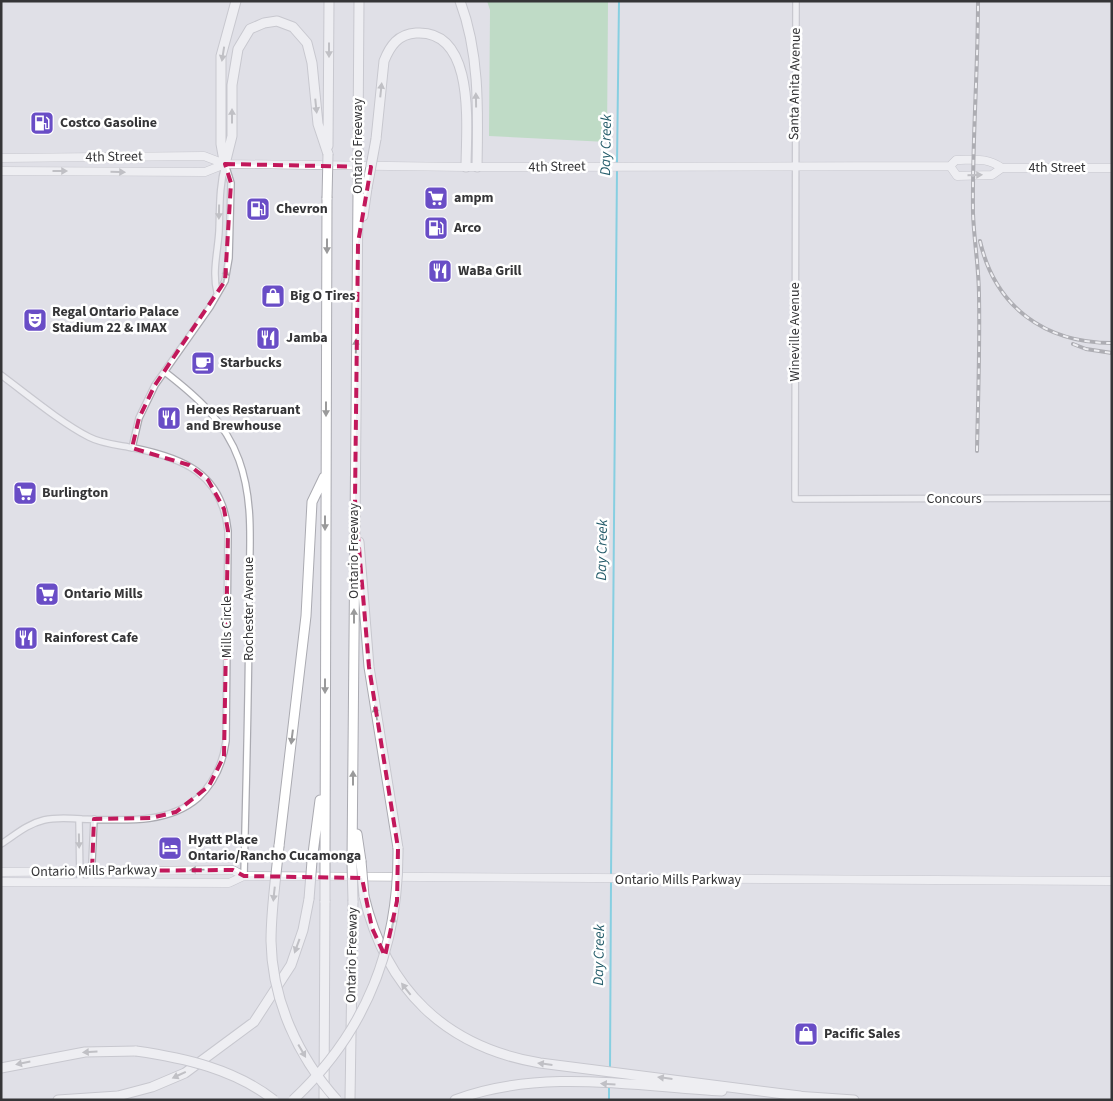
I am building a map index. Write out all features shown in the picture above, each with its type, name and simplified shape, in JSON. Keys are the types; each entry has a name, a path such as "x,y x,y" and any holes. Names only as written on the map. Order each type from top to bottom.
{"highway":[{"path":"225,164 221,144 221,56 236,1"},
{"name":"Ontario Freeway","path":"324,1100 325,474 328,154 325,138 329,1"},
{"name":"Ontario Freeway","path":"350,1099 353,900 357,861 352,805 359,1"},
{"path":"460,1 467,23 475,68 476,167"},
{"path":"225,164 232,136 232,85 238,49 250,29 264,23 277,21 293,27 308,43 318,124 325,138"},
{"path":"358,243 376,139 384,61 394,42 406,35 429,34 441,40 449,48 464,78 466,167"},
{"path":"325,474 312,502 306,616 279,846 271,942 279,995 297,1042 311,1067 337,1100"},
{"path":"293,1100 308,1087 342,1046 355,1024 378,976 386,952 395,909 398,848 369,667 354,500"},
{"path":"58,1100 118,1096 152,1087 185,1073 254,1022 291,965 303,930 309,899 324,765"},
{"path":"357,861 372,928 391,968 414,998 441,1023 474,1044 508,1057 800,1096"},
{"path":"1,1068 85,1052 136,1051 186,1058 227,1073 274,1100"},
{"path":"455,1100 476,1092 516,1084 555,1081 854,1100"}],"main road":[{"name":"4th Street","path":"1,158 204,156 225,164 466,167 950,166 956,160 992,160 1002,168"},
{"name":"4th Street","path":"1,171 205,172 225,164"},
{"name":"4th Street","path":"950,166 957,176 992,175 1002,168 1112,168"},
{"name":"Ontario Mills Parkway","path":"1,872 233,870 244,876"},
{"name":"Ontario Mills Parkway","path":"1,882 229,883 244,876 1112,881"}],"street":[{"name":"Santa Anita Avenue","path":"794,166 796,1"},
{"path":"217,292 214,278 219,238 220,183 225,164"},
{"path":"132,448 135,431 144,405 164,372 210,307 225,281 229,258 231,183 225,164"},
{"name":"Wineville Avenue","path":"794,166 795,499"},
{"name":"Rochester Avenue","path":"164,372 212,412 234,450 247,487 249,519 249,698 244,876"},
{"name":"Mills Circle","path":"1,375 90,438 174,458 190,465 208,480 224,509 228,531 225,748 222,765 210,786 186,807 169,815 151,818 50,819 31,824 1,844"},
{"name":"Concours","path":"795,499 1112,498"},
{"path":"79,818 80,882"},
{"path":"92,882 94,819"}],"highlighted area":[{"path":"225,164 371,167 358,243 355,500 369,667 398,848 397,901 385,956 372,928 362,878 244,876 233,870 92,871 94,819 151,818 176,812 209,786 224,756 228,531 224,509 208,480 189,465 132,448 139,418 155,385 225,281 231,183"}],"green space":[{"path":"487,1 608,1 607,142 489,136 490,10"}],"waterway":[{"name":"Day Creek","path":"617,164 619,1"},
{"name":"Day Creek","path":"611,876 617,169"},
{"name":"Day Creek","path":"610,1069 611,881"},
{"name":"Day Creek","path":"609,1086 609,1100"}],"railway":[{"path":"977,451 979,296 973,186 978,1"},
{"path":"980,241 987,264 998,285 1026,317 1045,328 1065,336 1088,341 1112,343"},
{"path":"1073,344 1086,349 1112,353"}],"place":[{"name":"Costco Gasoline","path":"42,123"},
{"name":"ampm","path":"436,198"},
{"name":"Chevron","path":"258,209"},
{"name":"Arco","path":"436,228"},
{"name":"WaBa Grill","path":"440,271"},
{"name":"Big O Tires","path":"273,296"},
{"name":"Regal Ontario Palace Stadium 22 & IMAX","path":"35,320"},
{"name":"Jamba","path":"268,338"},
{"name":"Starbucks","path":"203,363"},
{"name":"Heroes Restaruant and Brewhouse","path":"169,418"},
{"name":"Burlington","path":"25,493"},
{"name":"Ontario Mills","path":"47,594"},
{"name":"Rainforest Cafe","path":"26,638"},
{"name":"Hyatt Place Ontario/Rancho Cucamonga","path":"170,848"},
{"name":"Pacific Sales","path":"806,1034"}]}
